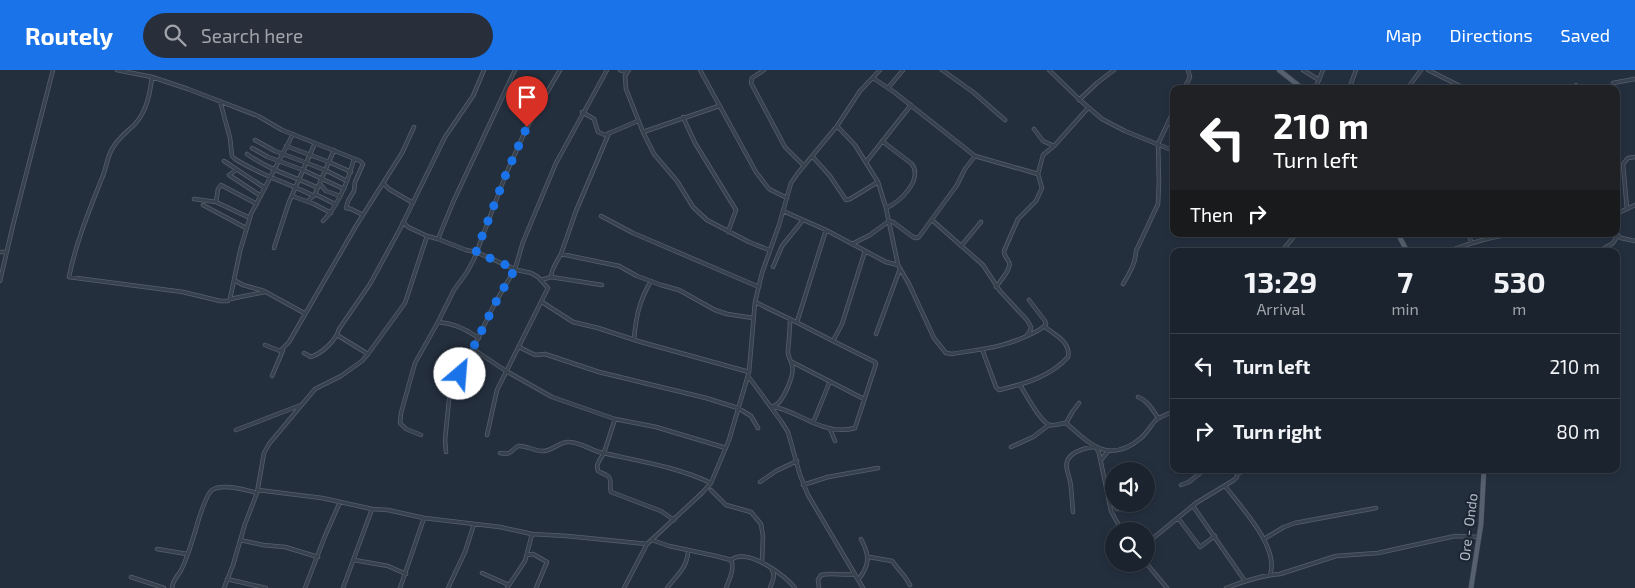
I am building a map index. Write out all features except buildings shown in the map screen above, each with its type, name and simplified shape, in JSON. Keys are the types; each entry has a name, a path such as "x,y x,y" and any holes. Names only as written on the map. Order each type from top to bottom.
{"main road":[{"path":"1279,70 1298,85"},
{"name":"Ore - Ondo","path":"1471,588 1479,537 1484,473"}],"street":[{"path":"0,281 53,70"},
{"path":"117,70 152,77 220,101 258,116 293,134 360,161 363,164 346,208 362,215"},
{"path":"143,70 143,75"},
{"path":"304,353 311,357 322,351 337,335 338,329 370,284 445,137 473,96 484,70"},
{"path":"438,239 454,200 515,70"},
{"path":"421,435 406,429 400,423 415,363 449,298 467,272 527,127 560,70"},
{"path":"446,452 445,440 449,400 499,296 515,269 523,242 550,176 582,112 607,70"},
{"path":"620,70 628,71 624,82 626,89 638,121 654,154 680,185 692,207 701,216 728,232 769,250"},
{"path":"700,70 756,172 770,189 787,198"},
{"path":"764,70 752,78 751,83 785,147 804,166"},
{"path":"624,588 647,544 711,483 726,448 748,374 755,302 769,250 792,183 837,126 860,91 880,70"},
{"path":"888,88 903,70"},
{"path":"942,70 973,92 1006,120"},
{"path":"1049,70 1102,119 1125,131 1170,149"},
{"path":"1080,100 1114,70"},
{"path":"1186,85 1190,76 1188,70"},
{"path":"1303,70 1319,80"},
{"path":"1317,85 1323,70"},
{"path":"1350,85 1356,70"},
{"path":"1410,85 1421,70"},
{"path":"1428,70 1458,85"},
{"path":"152,77 147,103 143,112 136,123 116,141 110,152 103,177 74,252 69,277 183,292 225,302 230,299 265,292"},
{"path":"873,78 911,105 975,156 1038,174"},
{"path":"1613,83 1635,79"},
{"path":"220,101 230,138 232,156 249,168 335,204"},
{"path":"866,162 911,105"},
{"path":"643,132 719,106"},
{"path":"996,287 1010,267 1009,262 1004,256 1004,251 1018,220 1036,201 1042,188 1038,174 1043,155 1054,146 1088,108"},
{"path":"582,112 594,120 596,128 601,134 609,133 638,121"},
{"path":"683,117 695,142 727,198 736,210 728,232"},
{"path":"1123,284 1132,268 1136,251 1158,204 1160,182 1158,144 1170,118"},
{"path":"837,126 855,145 878,182 886,208 899,267 941,349 946,353 952,354 1001,346 1045,327"},
{"path":"272,376 284,349 304,313 362,215 402,153 414,127"},
{"path":"1034,129 1043,141 1054,146"},
{"path":"551,277 551,272 561,254 576,211 609,133"},
{"path":"230,299 246,228 293,134"},
{"path":"255,140 282,154 325,170 347,181"},
{"path":"882,141 912,164 916,174 900,200 886,208"},
{"path":"274,248 292,196 315,143"},
{"path":"286,146 351,172"},
{"path":"252,148 268,158 303,170 320,181 344,189"},
{"path":"314,204 320,181 334,150"},
{"path":"246,154 274,170 300,179 318,188"},
{"path":"812,156 830,176 846,200 878,182"},
{"path":"889,221 916,238 932,220 975,156"},
{"path":"1627,209 1623,164 1628,158 1635,156"},
{"path":"323,221 331,213 344,189 354,159"},
{"path":"224,162 265,188"},
{"path":"236,170 229,175 261,196"},
{"path":"320,181 326,191 340,196"},
{"path":"383,183 389,189 413,202"},
{"path":"216,202 218,189 221,184 257,204"},
{"path":"308,202 315,195"},
{"path":"292,196 331,213"},
{"path":"194,199 216,202 250,218"},
{"path":"203,205 246,228"},
{"path":"1620,212 1635,205"},
{"path":"783,211 826,230 899,267"},
{"path":"601,216 633,233 759,287"},
{"path":"772,267 782,246 803,220"},
{"path":"932,220 983,266 996,287 1026,320 1030,327 1027,336"},
{"path":"852,244 870,235 889,221"},
{"path":"403,222 408,227 427,236 476,252 515,269 531,273 548,288 497,390 487,435"},
{"path":"961,246 982,222"},
{"path":"797,322 826,230"},
{"path":"224,588 258,492 264,453 318,387 341,376 362,361 368,354 404,303 427,236"},
{"path":"1284,248 1294,237"},
{"path":"1470,237 1472,242"},
{"path":"1457,248 1491,237"},
{"path":"1605,248 1613,243 1616,237"},
{"path":"1620,237 1635,241"},
{"path":"833,342 842,324 865,251"},
{"path":"0,252 7,252"},
{"path":"561,254 619,266 651,281 680,290 714,310 753,318"},
{"path":"876,334 899,267"},
{"path":"541,280 551,277 602,285"},
{"path":"234,280 265,292 304,313"},
{"path":"634,340 638,308 651,281"},
{"path":"1030,300 1045,321 1045,327"},
{"path":"542,302 573,322 748,374 788,432 803,485 863,588"},
{"path":"755,302 876,364 855,428 830,429 812,423 785,409 770,406"},
{"path":"790,319 789,360 864,399"},
{"path":"438,322 449,323 466,329 479,338"},
{"path":"982,349 996,387 999,390 1020,385 1045,374 1068,357 1068,349 1064,342 1045,327"},
{"path":"337,335 368,354"},
{"path":"265,345 280,352 284,349"},
{"path":"519,347 535,355 545,354 599,372 706,398 738,408 751,416 758,428"},
{"path":"473,349 506,371 552,396 615,419 656,428 726,448"},
{"path":"770,406 778,404 782,399 792,371 792,362"},
{"path":"812,423 830,381"},
{"path":"1020,385 1038,414 1049,425"},
{"path":"1138,397 1148,404 1158,418"},
{"path":"236,430 304,403"},
{"path":"1011,447 1034,438 1049,425 1066,422 1080,403"},
{"path":"1066,422 1096,447 1108,451 1135,442 1142,437 1158,418 1170,413"},
{"path":"615,419 597,469 608,476 611,492 661,511 674,520"},
{"path":"830,429 835,441"},
{"path":"500,453 511,453 518,446 543,451 564,442 569,442 682,471 711,483"},
{"path":"1096,447 1105,482"},
{"path":"1073,512 1070,497 1072,486 1067,464 1068,458 1081,450 1096,447"},
{"path":"1101,461 1108,451"},
{"path":"760,482 776,471 797,461"},
{"path":"803,485 828,477 878,468"},
{"path":"1181,486 1200,473"},
{"path":"1155,537 1194,506 1234,480 1237,474"},
{"path":"1225,486 1264,539 1271,554 1270,575"},
{"path":"172,588 173,581 180,572 187,554 206,498 211,490 220,488 322,498 424,518 500,527 532,534 647,544"},
{"path":"711,490 726,505 751,512 761,524 763,536 762,562"},
{"path":"305,588 340,502"},
{"path":"1194,506 1245,581"},
{"path":"1264,539 1295,523 1376,508"},
{"path":"343,588 372,509"},
{"path":"400,588 424,518"},
{"path":"1178,518 1200,547 1215,536"},
{"path":"448,588 474,524"},
{"path":"482,573 508,586 524,564 532,534"},
{"path":"1226,588 1245,581 1280,574 1336,556 1378,552 1455,536 1479,537"},
{"path":"858,580 864,573 868,558 861,539"},
{"path":"240,540 285,547 318,557"},
{"path":"652,540 669,546 731,560 742,557 762,562 781,574 795,588"},
{"path":"156,549 187,554"},
{"path":"667,588 686,565 688,550"},
{"path":"527,555 532,554 547,562 536,588"},
{"path":"868,558 892,561 910,585"},
{"path":"354,560 388,566 406,574"},
{"path":"726,588 732,570 733,564 731,560"},
{"path":"770,588 774,578 772,569"},
{"path":"1154,572 1167,588"},
{"path":"819,588 818,580 820,575 845,576 855,574"},
{"path":"131,577 164,588"},
{"path":"227,579 266,588"}],"route":[{"path":"460,374 499,296 515,269 476,252 506,174 527,127"}]}
